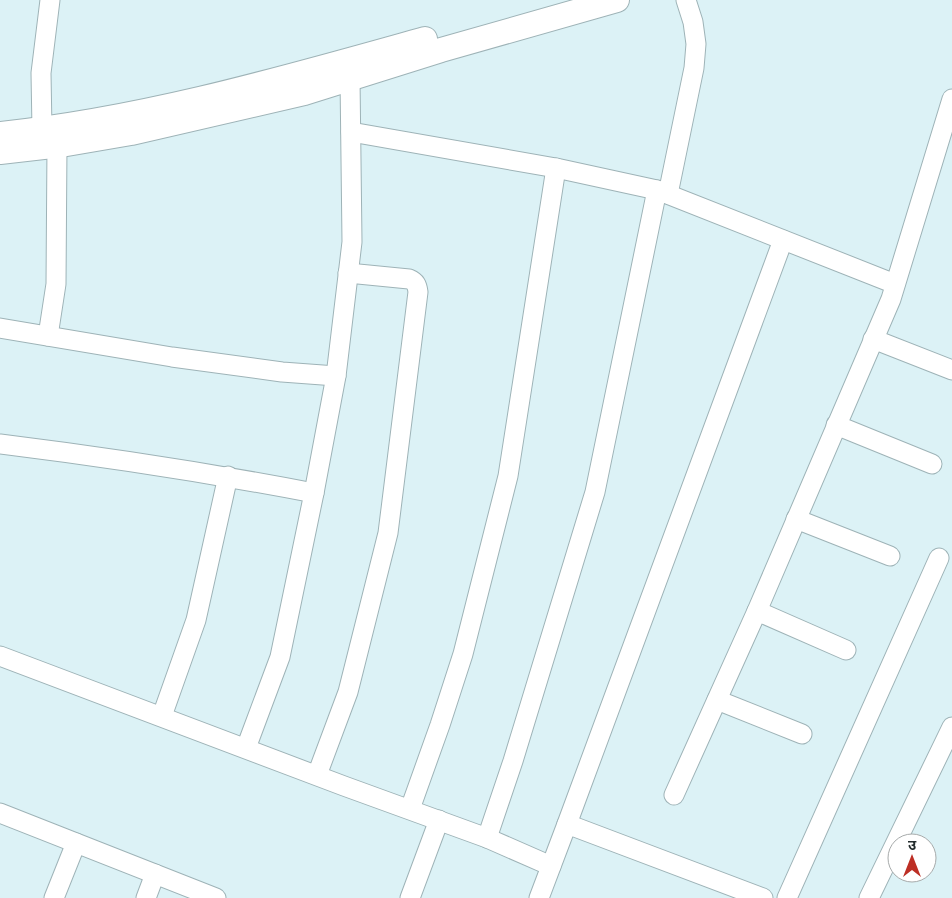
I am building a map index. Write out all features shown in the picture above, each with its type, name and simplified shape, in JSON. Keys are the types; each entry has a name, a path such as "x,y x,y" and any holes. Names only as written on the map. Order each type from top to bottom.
{"main road":[{"path":"0,152 152,110 270,83 560,0"},
{"path":"0,134 49,137 131,133 304,93 441,50 617,0"}],"street":[{"path":"48,336 56,275 49,137 40,81 50,0"},
{"path":"487,838 513,762 595,492 662,192 694,68 696,44 693,22 686,0"},
{"path":"246,748 280,657 336,376 352,242 350,78"},
{"path":"674,795 757,611 891,299 952,99"},
{"path":"351,132 556,168 662,192 895,284"},
{"path":"410,810 463,654 508,476 556,168"},
{"path":"539,898 784,240"},
{"path":"317,775 348,692 388,533 418,292 417,285 409,279 348,273"},
{"path":"0,328 172,358 282,372 336,376"},
{"path":"873,340 952,370"},
{"path":"836,425 932,464"},
{"path":"0,444 228,476 314,493"},
{"path":"162,716 196,620 228,476"},
{"path":"796,519 890,556"},
{"path":"787,898 939,558"},
{"path":"757,611 846,650"},
{"path":"0,656 487,838 551,866"},
{"path":"717,700 802,734"},
{"path":"868,898 952,727"},
{"path":"0,813 216,898"},
{"path":"410,898 439,820"},
{"path":"567,824 763,898"},
{"path":"54,898 76,843"},
{"path":"146,898 155,874"}]}
